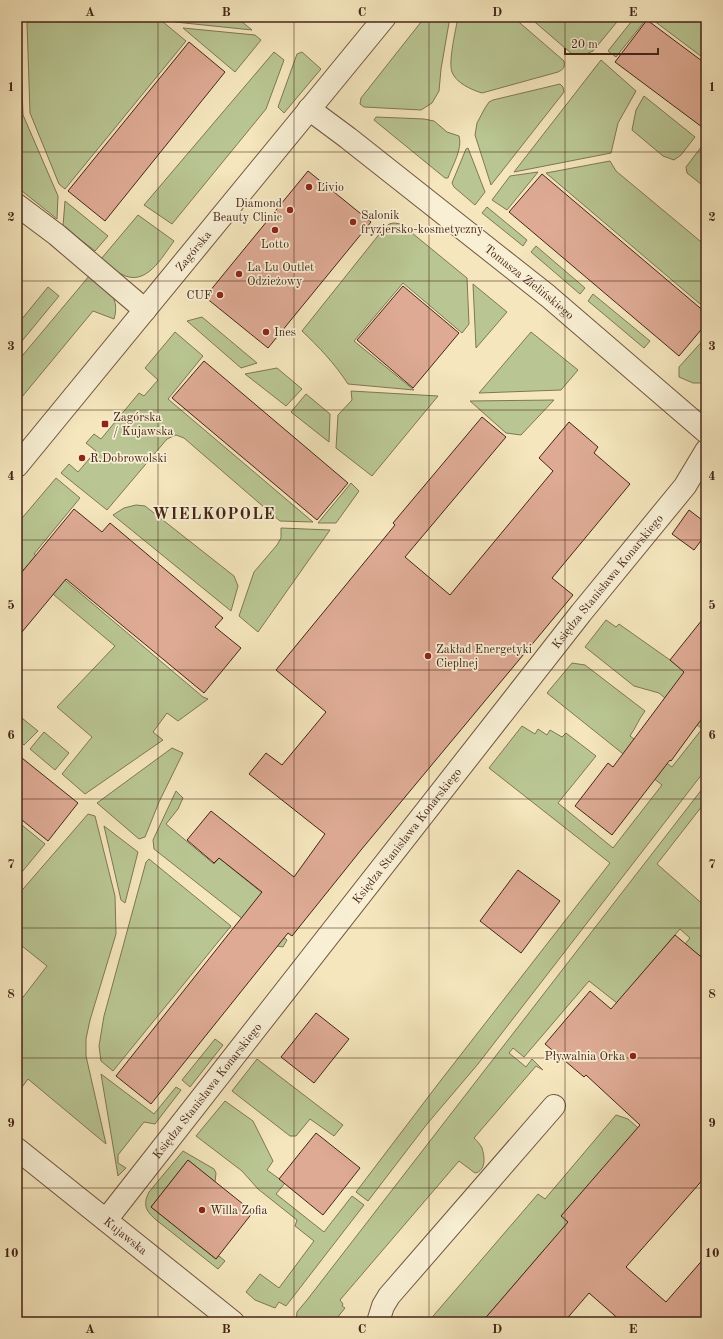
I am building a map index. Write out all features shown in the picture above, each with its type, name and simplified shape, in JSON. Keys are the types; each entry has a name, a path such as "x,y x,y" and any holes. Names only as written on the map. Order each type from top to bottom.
{"street":[{"name":"Zagórska","path":"17,466 385,17"},
{"name":"Tomasza Zielińskiego","path":"309,109 548,296 705,428"},
{"path":"17,205 57,236 145,310"},
{"name":"Księdza Stanisława Konarskiego","path":"106,1220 581,613 685,486 706,451"},
{"path":"378,1322 383,1306 389,1296 554,1106"},
{"name":"Kujawska","path":"17,1149 233,1322"}],"green space":[{"path":"32,17 157,17 186,41 65,189 59,184 30,113 27,23"},
{"path":"169,17 236,17 252,30 175,22"},
{"path":"425,17 450,17 441,69 439,91 432,103 421,110 364,107 360,104 361,98"},
{"path":"458,17 513,17 564,61 564,68 558,72 482,93 469,88 457,80 451,67"},
{"path":"529,17 621,17 593,51 586,54 572,54"},
{"path":"635,17 648,17 616,57 608,51"},
{"path":"649,17 706,17 706,60"},
{"path":"183,28 255,35 261,40 235,72"},
{"path":"20,31 23,115 58,196 57,219 17,187 17,35"},
{"path":"274,52 284,60 266,109 172,224 144,205"},
{"path":"302,52 321,69 284,113 278,107 297,54"},
{"path":"601,60 636,91 618,123 611,153 514,172"},
{"path":"560,84 563,87 564,92 491,185 475,135 477,123 489,102"},
{"path":"644,96 695,137 681,155 674,160 663,156 632,130 636,110"},
{"path":"376,117 424,119 434,121 447,132 459,136 460,146 448,178 445,178 374,120"},
{"path":"705,142 706,188 687,173 686,167"},
{"path":"468,148 485,192 475,205 454,187 452,183 466,149"},
{"path":"610,161 616,171 706,246 706,309 546,173"},
{"path":"538,172 507,210 492,200 510,176"},
{"path":"65,201 108,236 95,251 63,226"},
{"path":"487,207 527,240 523,246 482,213"},
{"path":"138,215 174,241 159,262 146,274 138,277 130,277 121,274 101,259"},
{"path":"389,224 401,224 467,278 469,324 462,333 403,283 354,341 414,390 348,384 315,343 302,331 381,232"},
{"path":"536,246 585,288 580,294 531,252"},
{"path":"90,275 110,293 113,298 116,311 114,319 93,311 21,398 17,394 17,362"},
{"path":"473,284 507,312 476,348"},
{"path":"48,287 59,296 17,347 17,325"},
{"path":"593,294 650,341 644,348 588,301"},
{"path":"202,317 257,363 241,368 187,321"},
{"path":"175,332 203,356 168,399 313,522 280,521 184,438 176,435 167,439 107,510 61,473 69,464 78,472 96,451 86,443 94,434 101,439 139,393 144,396 158,380 145,368"},
{"path":"531,332 578,370 561,390 479,393"},
{"path":"706,337 706,383 693,383 679,377 679,367"},
{"path":"277,368 302,389 286,406 245,374"},
{"path":"351,391 438,396 372,476 336,448 338,415 352,400"},
{"path":"306,394 330,414 329,442 291,412"},
{"path":"554,400 521,435 506,433 470,401"},
{"path":"56,478 80,498 34,554 203,697 208,699 178,721 167,713 153,732 163,740 85,794 62,774 92,737 57,707 115,646 17,564 17,524"},
{"path":"351,483 359,491 336,523 318,523"},
{"path":"136,505 145,506 234,576 238,586 231,611 113,515 124,508"},
{"path":"281,528 330,530 258,632 239,616 254,572 277,545 281,538"},
{"path":"606,620 616,627 619,624 670,660 706,689 706,769 478,1064 427,1124 368,1201 356,1192 610,863 489,768 522,726 535,734 538,729 547,735 550,730 562,737 566,733 596,756 558,803 613,848 662,785 547,693 572,663 585,665 645,711 630,736 672,767 702,729 659,693 634,686 585,647"},
{"path":"17,714 38,731 24,745 17,739"},
{"path":"44,732 69,753 55,770 30,749"},
{"path":"172,748 183,753 159,802 145,837 139,839 97,803"},
{"path":"706,784 706,801 657,864 706,907 706,961 685,944 690,938 680,929 617,1003 589,981 524,1057 513,1048 509,1053 526,1067 532,1059 543,1070 536,1066 474,1138 482,1148 483,1152 484,1163 481,1170 475,1173 459,1161 340,1300 343,1304 342,1306 345,1308 337,1318 342,1322 296,1322 297,1312"},
{"path":"176,791 183,798 178,809 166,824 214,864 219,858 277,905 265,921 287,940 283,947 277,946 154,849 153,840"},
{"path":"88,814 95,816 115,896 116,934 90,1020 86,1039 86,1056 106,1144 28,1079 17,1094 17,1005 47,966 17,942 17,896"},
{"path":"17,821 45,844 17,878"},
{"path":"104,826 138,852 125,903 121,900"},
{"path":"149,859 231,926 113,1071 101,1061 99,1046 104,1016 146,862"},
{"path":"215,1039 223,1045 190,1087 182,1080"},
{"path":"257,1059 343,1125 334,1136 310,1119 296,1136 290,1136 232,1091"},
{"path":"101,1074 154,1114 176,1087 181,1090 155,1124 144,1122 118,1155 118,1163 126,1168 118,1176"},
{"path":"225,1101 253,1121 273,1161 267,1170 285,1183 276,1194 324,1232 352,1196 364,1205 286,1306 279,1302 275,1308 255,1300 246,1292 260,1274 279,1288 314,1241 295,1226 297,1220 258,1189 242,1171 196,1136"},
{"path":"616,1115 628,1119 660,1147 562,1216 579,1232 543,1251 482,1322 428,1322 538,1194 545,1199"},
{"path":"183,1151 214,1169 216,1173 215,1182 188,1160 151,1207 216,1259 219,1256 225,1261 218,1269 155,1219 146,1207 146,1200 149,1192"}],"building":[{"path":"647,20 706,64 706,130 615,62"},
{"path":"189,42 225,72 105,221 68,191"},
{"path":"308,171 371,222 268,348 205,297"},
{"path":"542,174 706,313 706,324 679,356 509,212"},
{"path":"403,286 459,333 413,388 357,340"},
{"path":"204,361 348,483 317,520 172,398"},
{"path":"482,417 506,437 405,557 450,595 553,471 539,458 569,422 598,447 594,453 630,484 552,578 573,595 361,850 292,936 288,933 151,1104 116,1076 262,892 219,858 214,863 187,840 211,811 294,877 325,834 249,774 266,753 282,765 326,712 276,670 395,525 393,523"},
{"path":"74,509 102,532 110,523 223,618 215,627 241,648 204,693 66,579 17,638 17,578"},
{"path":"689,510 706,523 706,534 694,550 672,534"},
{"path":"706,615 706,713 671,761 670,760 612,835 575,806 608,763 613,767 684,672 670,660"},
{"path":"17,754 78,803 48,841 17,816"},
{"path":"518,870 560,901 521,953 480,921"},
{"path":"675,935 706,961 706,1176 626,1267 666,1302 706,1256 706,1322 622,1322 589,1293 564,1322 482,1322 568,1222 561,1216 640,1125 586,1075 584,1077 545,1044 590,991 611,1009"},
{"path":"316,1013 349,1039 314,1083 281,1057"},
{"path":"316,1133 360,1168 323,1215 279,1179"},
{"name":"Willa Zofia","path":"188,1160 253,1212 216,1259 151,1207"}],"place":[{"name":"Livio","path":"309,187"},
{"name":"Diamond Beauty Clinic","path":"290,210"},
{"name":"Salonik fryzjersko-kosmetyczny","path":"353,222"},
{"name":"Lotto","path":"275,230"},
{"name":"La Lu Outlet Odzieżowy","path":"239,274"},
{"name":"CUF","path":"220,295"},
{"name":"Ines","path":"266,332"},
{"name":"Zagórska / Kujawska","path":"105,424"},
{"name":"R.Dobrowolski","path":"82,458"},
{"name":"Zakład Energetyki Cieplnej","path":"428,656"},
{"name":"Pływalnia Orka","path":"633,1056"},
{"name":"Willa Zofia","path":"202,1210"}],"district":[{"name":"WIELKOPOLE","path":"214,513"}]}
